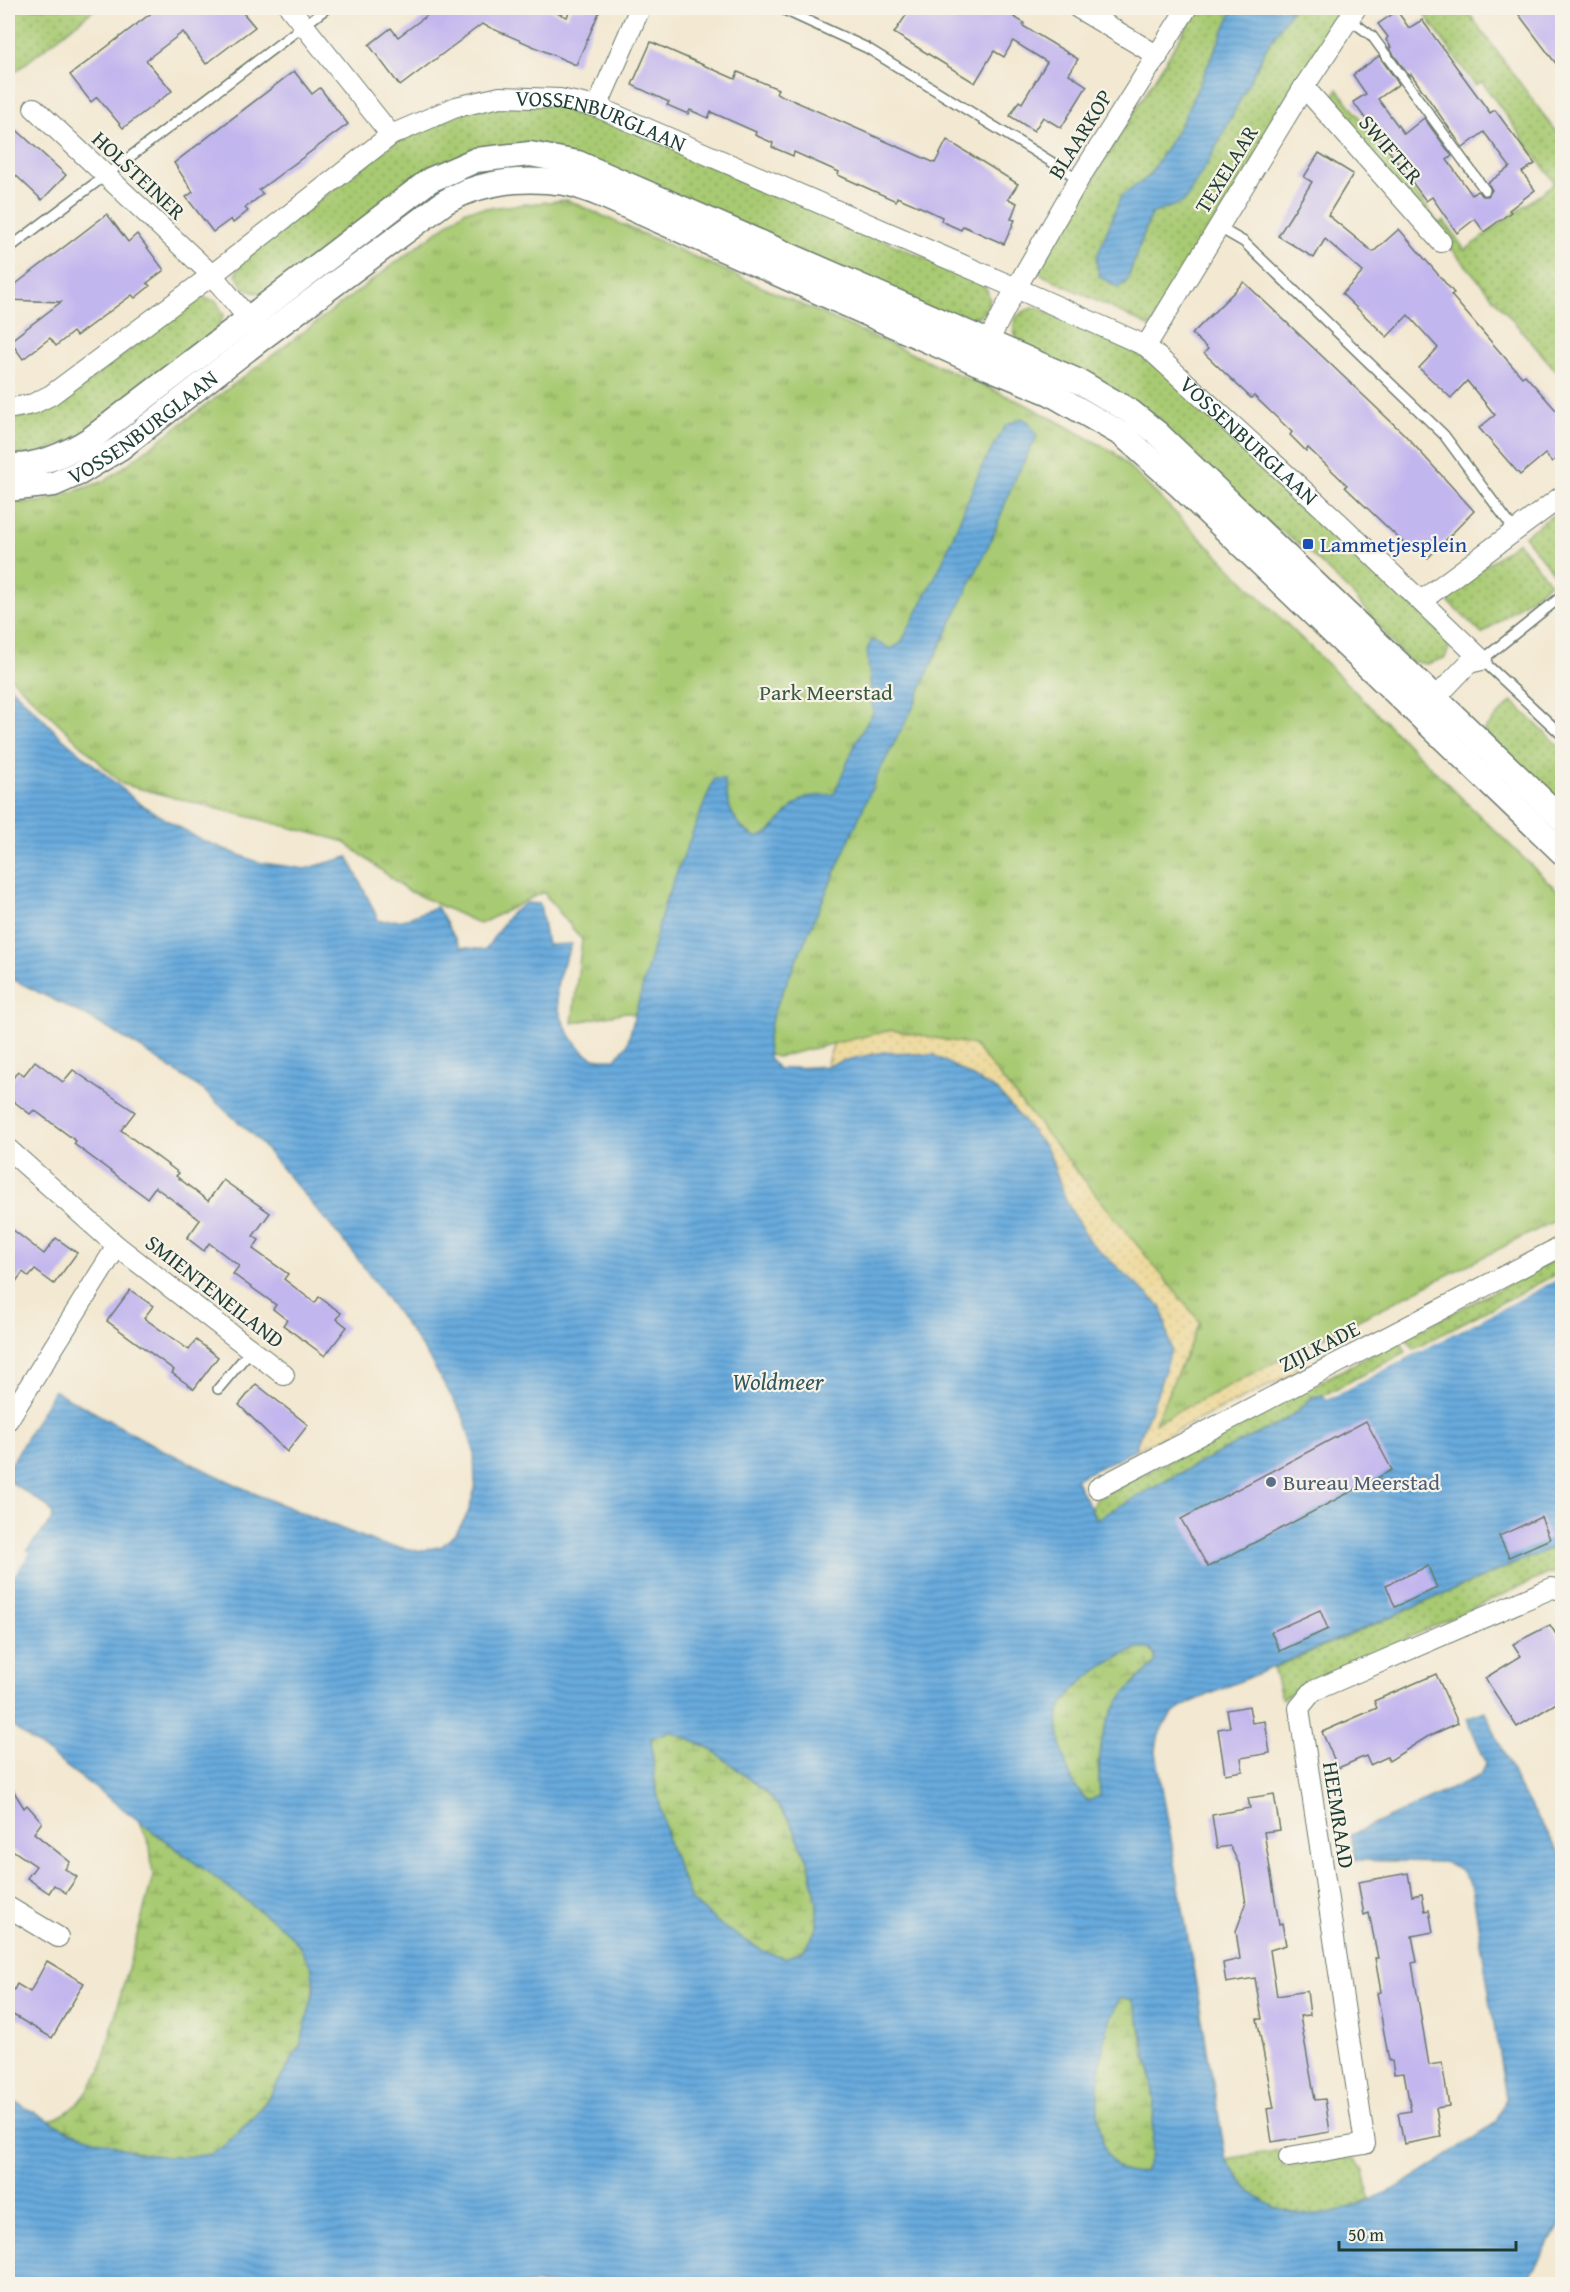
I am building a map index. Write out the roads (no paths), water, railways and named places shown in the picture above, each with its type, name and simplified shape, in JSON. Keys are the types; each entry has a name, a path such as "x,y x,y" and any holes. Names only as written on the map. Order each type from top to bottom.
{"street":[{"path":"290,8 391,135"},
{"path":"597,107 640,8"},
{"path":"1078,8 1158,56"},
{"name":"BLAARKOP","path":"1016,288 1079,179 1187,8"},
{"name":"TEXELAAR","path":"1146,346 1304,87 1352,13"},
{"name":"SWIFTER","path":"1304,87 1441,242"},
{"name":"VOSSENBURGLAAN","path":"8,409 33,404 51,395 212,275 391,135 456,107 500,97 560,99 597,107 1146,346 1482,660"},
{"name":"HOLSTEINER","path":"34,108 212,275"},
{"name":"VOSSENBURGLAAN","path":"8,489 54,484 96,464 120,448 256,328 430,180 476,160 530,154 578,163 1082,383 1131,412 1156,432 1563,819"},
{"name":"VOSSENBURGLAAN","path":"8,466 37,463 74,449 445,202 474,188 526,180 566,183 604,196 1050,393 1123,435 1180,486 1563,852"},
{"path":"212,275 256,328"},
{"path":"978,363 986,341 1016,288"},
{"path":"1421,601 1563,496"},
{"path":"1419,716 1469,663 1482,660"},
{"name":"SMIENTENEILAND","path":"8,1149 117,1245 284,1376"},
{"name":"SMIENTENEILAND","path":"8,1420 117,1245"},
{"name":"ZIJLKADE","path":"1098,1488 1563,1246"},
{"name":"HEEMRAAD","path":"1289,2157 1365,2144 1299,1708 1313,1691 1552,1588 1563,1590"},
{"path":"8,1910 58,1936"}],"lane":[{"path":"8,249 327,8"},
{"path":"780,8 867,48 1079,179"},
{"name":"TEXELAAR","path":"1352,13 1372,36 1485,190"},
{"path":"1218,227 1244,243 1444,435 1515,531"},
{"path":"1482,660 1563,596"},
{"name":"VOSSENBURGLAAN","path":"1482,660 1563,735"},
{"path":"218,1389 251,1350"}],"water":[{"path":"1234,8 1293,8 1267,47 1210,159 1184,202 1151,214 1127,281 1118,288 1099,276 1096,259 1121,196 1148,177 1182,122"},
{"name":"Woldmeer","path":"1021,418 1029,422 1037,436 1013,483 993,536 926,676 915,704 878,774 773,1014 767,1042 769,1058 778,1069 826,1066 884,1052 934,1055 998,1091 1049,1152 1066,1201 1089,1241 1162,1308 1171,1350 1157,1394 1134,1451 1075,1479 1096,1519 1276,1425 1295,1413 1312,1397 1324,1395 1327,1400 1562,1277 1562,1551 1549,1549 1188,1704 1178,1709 1163,1726 1158,1737 1156,1752 1226,2159 1248,2189 1277,2208 1308,2214 1342,2210 1376,2197 1410,2180 1442,2160 1497,2122 1506,2098 1472,1887 1460,1869 1444,1862 1356,1860 1351,1835 1481,1775 1486,1763 1467,1718 1485,1711 1519,1787 1562,1857 1562,2221 1525,2284 8,2284 8,2098 67,2130 138,2153 168,2157 211,2154 223,2147 253,2118 272,2093 300,2046 314,1991 312,1968 298,1944 284,1929 8,1723 8,1573 51,1521 53,1513 48,1507 8,1480 8,1470 54,1390 157,1447 260,1496 380,1544 420,1551 442,1546 457,1532 468,1513 475,1488 474,1451 463,1416 426,1353 352,1251 256,1138 203,1090 139,1047 88,1017 8,977 8,684 59,735 140,804 197,838 257,862 305,869 348,857 379,921 403,920 437,907 460,947 485,950 510,914 526,903 540,904 547,945 572,944 561,971 557,989 559,1008 566,1028 584,1052 600,1059 615,1059 627,1045 665,902 714,779 724,779 732,813 741,827 756,838 769,833 792,807 806,797 834,794 857,740 873,712 867,650 872,640 891,649 901,643 941,565 981,468 1005,426","holes":["1137,1649 1150,1649 1155,1655 1155,1664 1125,1693 1108,1721 1100,1754 1100,1796 1088,1801 1070,1776 1060,1739 1059,1714 1074,1690 1094,1672 1116,1658","670,1731 711,1749 766,1792 790,1821 809,1863 817,1902 817,1928 804,1950 786,1958 763,1951 726,1929 691,1900 669,1845 655,1783 651,1738","1121,1998 1131,1999 1137,2011 1150,2068 1154,2101 1152,2153 1144,2172 1126,2172 1112,2161 1103,2142 1098,2090 1106,2035"]}],"place":[{"name":"Lammetjesplein","path":"1308,544"},
{"name":"Bureau Meerstad","path":"1271,1482"}],"park label":[{"name":"Park Meerstad","path":"826,692"}]}
